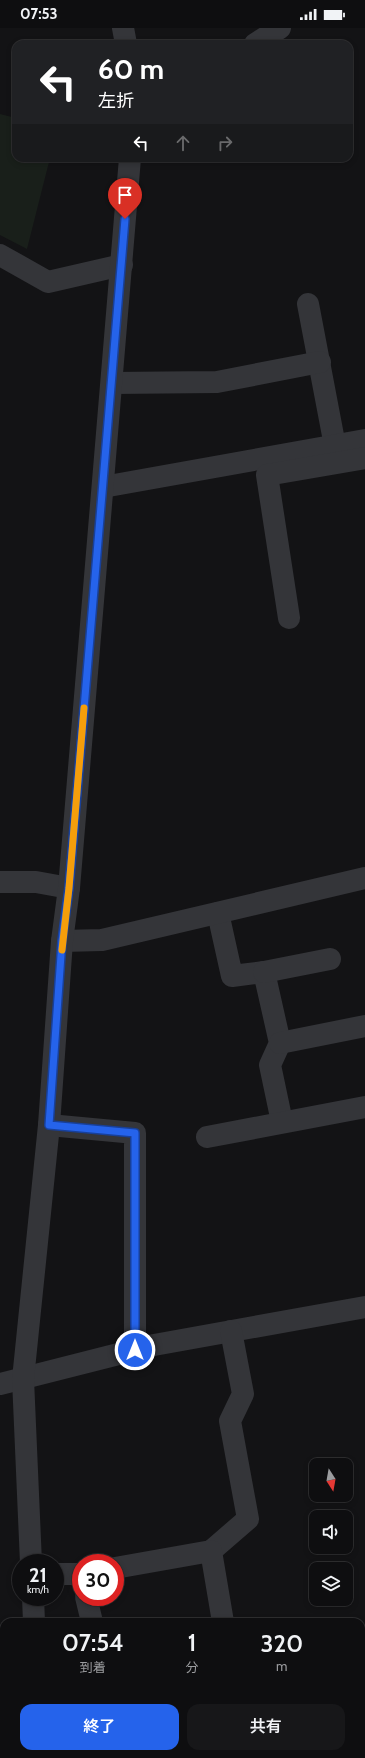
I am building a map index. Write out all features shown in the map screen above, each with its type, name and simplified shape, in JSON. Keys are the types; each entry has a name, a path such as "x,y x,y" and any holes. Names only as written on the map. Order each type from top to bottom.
{"street":[{"path":"122,28 125,40"},
{"path":"261,40 280,28"},
{"path":"31,1554 23,1379 49,1125 62,941 69,888 130,162"},
{"path":"0,255 48,282 122,265"},
{"path":"308,304 336,446"},
{"path":"112,383 217,382 320,362"},
{"path":"103,487 365,440"},
{"path":"289,618 266,475 365,458"},
{"path":"62,941 102,940 365,878"},
{"path":"0,882 36,882 69,888"},
{"path":"218,913 232,976 264,972 330,959"},
{"path":"264,972 280,1043 270,1065 282,1122"},
{"path":"280,1043 365,1026"},
{"path":"207,1137 365,1107"},
{"path":"49,1125 135,1133 135,1350"},
{"path":"0,1384 135,1350 365,1307"},
{"path":"124,1566 211,1551 248,1519 230,1421 243,1394 231,1331"},
{"path":"211,1551 221,1618"},
{"path":"33,1606 34,1618"},
{"path":"88,1606 91,1618"}],"shaded area":[{"path":"0,114 12,117 12,162 49,162 27,249 0,235"}],"slow traffic":[{"path":"62,950 69,888 84,708"}],"route":[{"path":"125,219 69,888 62,941 49,1125 135,1133 135,1350"}]}
